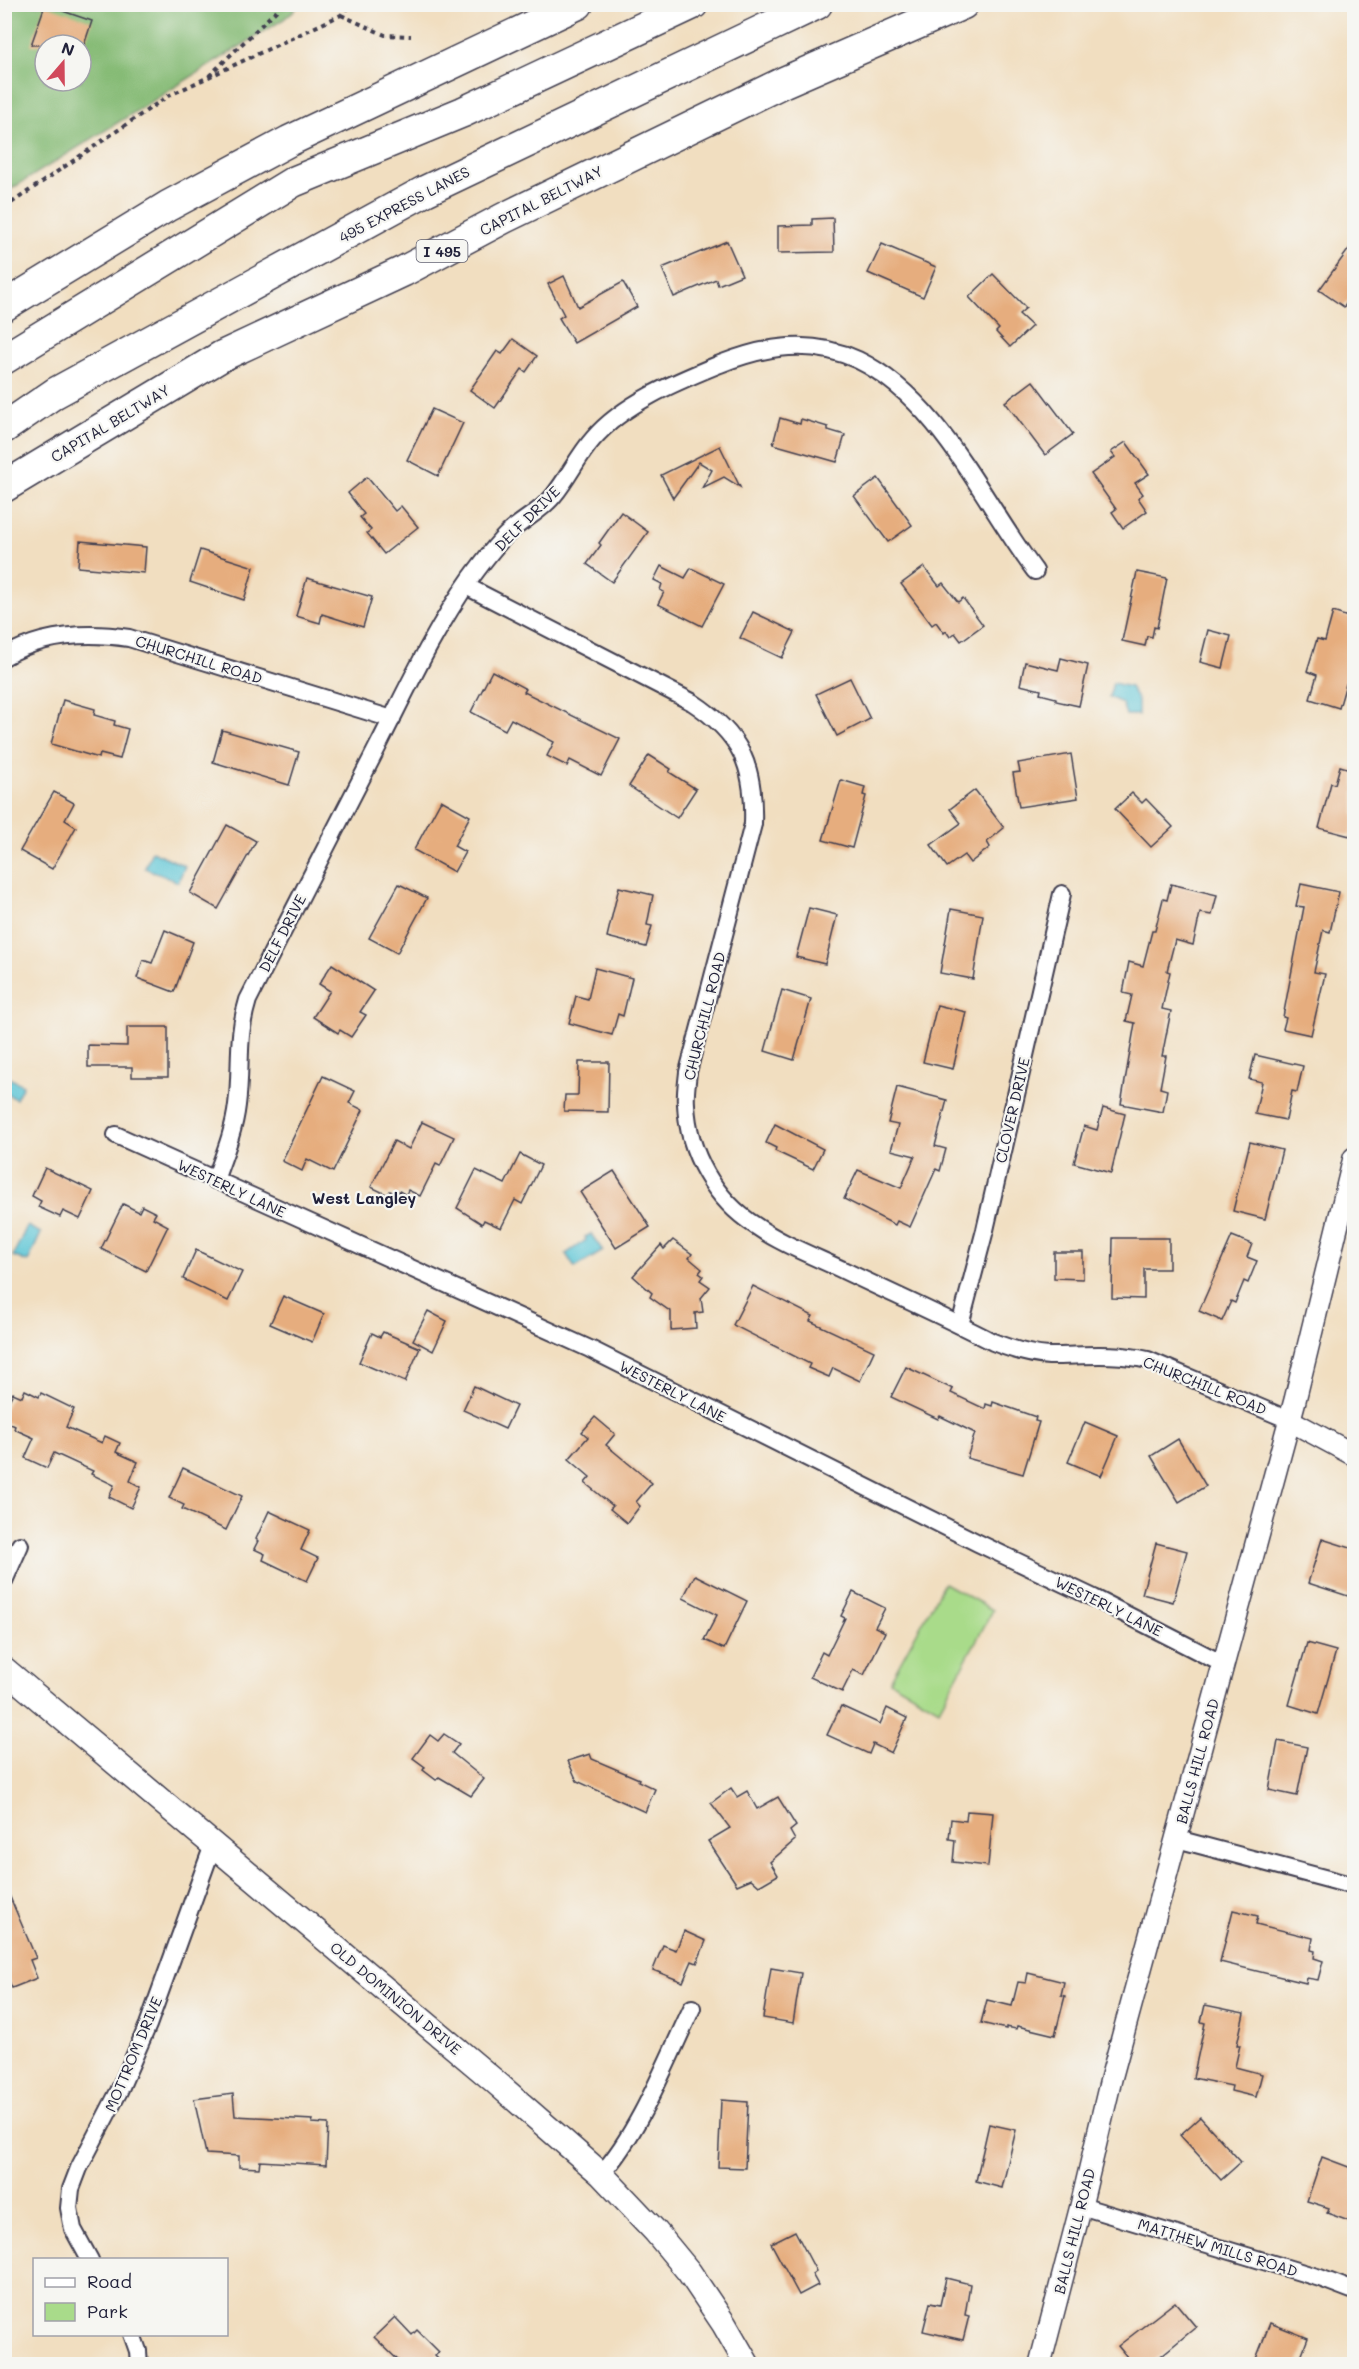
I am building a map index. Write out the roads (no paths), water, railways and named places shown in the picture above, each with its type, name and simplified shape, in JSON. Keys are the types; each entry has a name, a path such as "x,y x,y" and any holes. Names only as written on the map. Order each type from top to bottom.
{"highway":[{"path":"4,306 168,206 289,141 578,4"},
{"path":"4,359 293,182 462,112 693,4"},
{"name":"495 EXPRESS LANES","path":"4,428 55,393 425,191 817,4"},
{"name":"CAPITAL BELTWAY","path":"4,487 222,356 404,271 504,218 784,82 963,4"}],"main road":[{"name":"OLD DOMINION DRIVE","path":"4,1669 492,2079 601,2174 656,2232 689,2272 724,2324 747,2364"}],"street":[{"name":"DELF DRIVE","path":"215,1180 230,1140 237,1104 241,1023 248,1000 392,719 439,630 466,586 507,534 537,512 553,496 592,440 612,420 647,398 707,369 740,357 777,347 801,345 823,348 856,360 882,374 905,392 952,446 1035,571"},
{"name":"CHURCHILL ROAD","path":"466,586 692,702 712,715 729,733 741,752 750,775 754,797 753,824 688,1072 686,1104 690,1132 699,1159 713,1185 733,1209 756,1227 814,1257 993,1342 1020,1352 1047,1356 1124,1355 1148,1360 1289,1420 1354,1455"},
{"name":"CHURCHILL ROAD","path":"4,657 38,642 68,635 101,634 129,638 392,719"},
{"name":"CLOVER DRIVE","path":"960,1325 987,1219 1062,894"},
{"name":"WESTERLY LANE","path":"116,1135 590,1349 1223,1664"},
{"name":"BALLS HILL ROAD","path":"1040,2364 1111,2079 1289,1420 1354,1158"},
{"path":"4,1581 20,1545"},
{"path":"1177,1839 1354,1886"},
{"name":"MOTTROM DRIVE","path":"89,2258 72,2229 69,2208 71,2189 148,2025 213,1845"},
{"path":"601,2174 610,2165 638,2120 692,2008"},
{"name":"MATTHEW MILLS ROAD","path":"1081,2206 1354,2290"},
{"path":"133,2336 138,2351 139,2364"}],"water":[{"path":"1113,683 1130,687 1138,701 1138,715 1126,715 1122,703 1109,697"},
{"path":"152,851 185,866 178,882 145,868"},
{"path":"5,1076 23,1085 16,1099 5,1093"},
{"path":"27,1226 41,1233 28,1262 13,1256"},
{"path":"591,1234 603,1251 575,1268 566,1254"}],"district":[{"name":"West Langley","path":"364,1197"}]}
